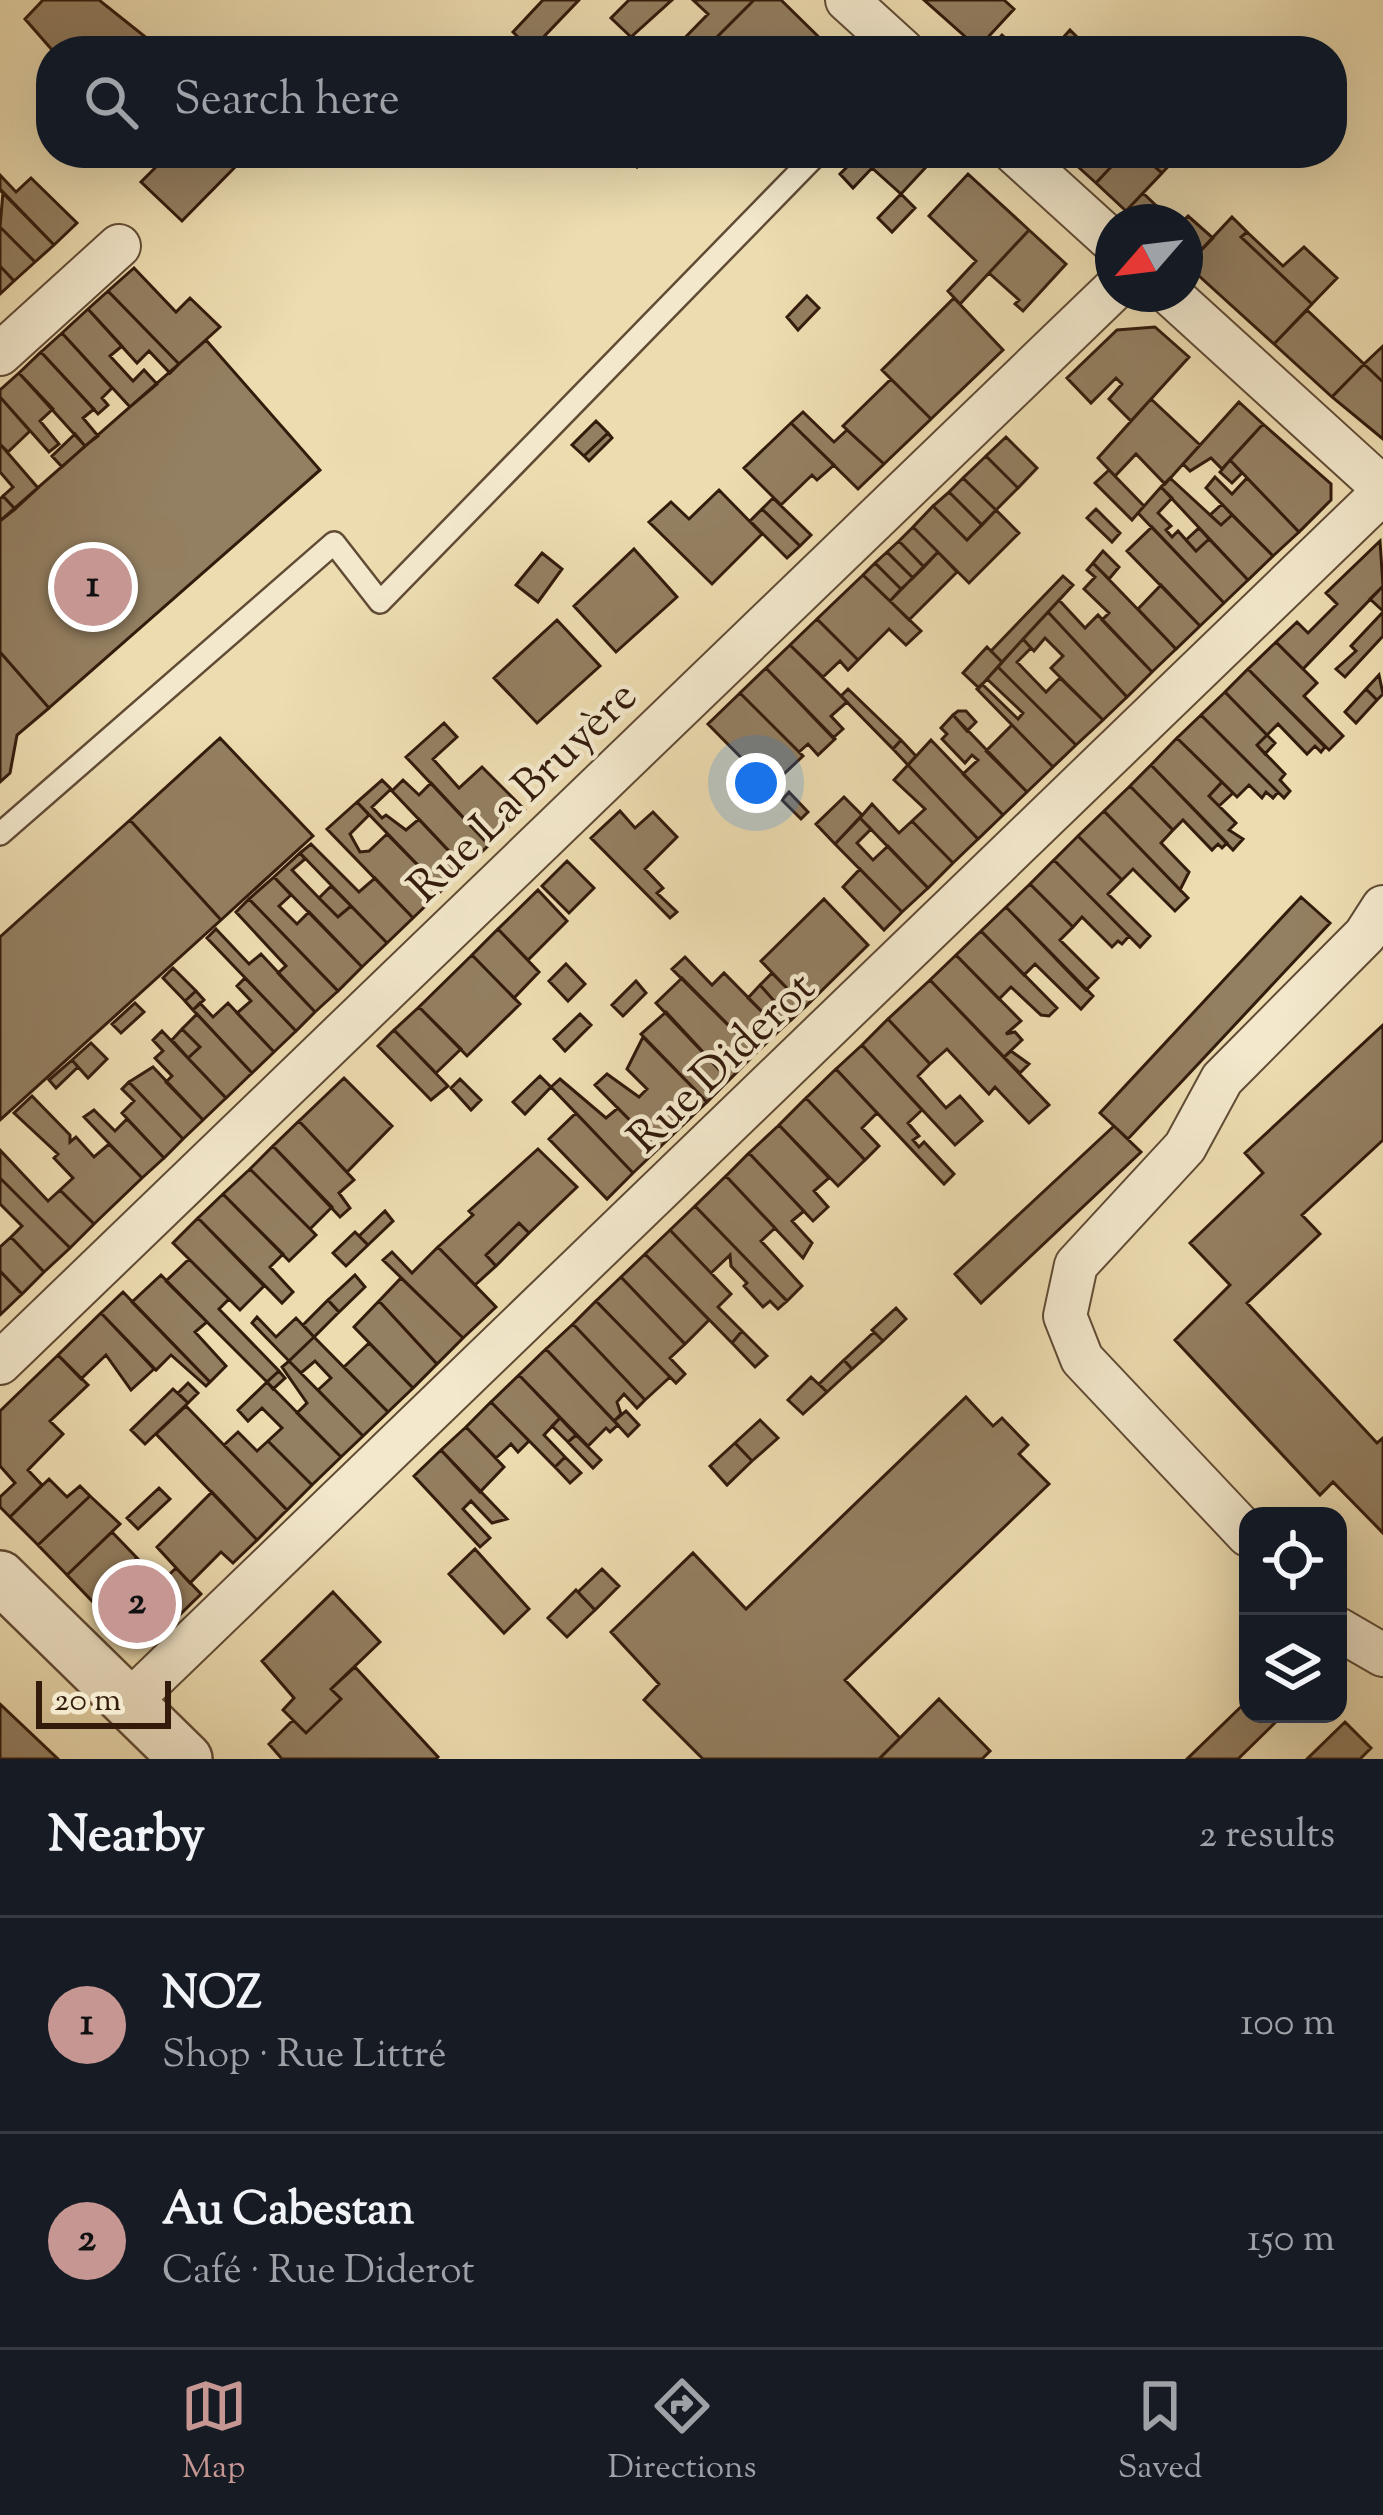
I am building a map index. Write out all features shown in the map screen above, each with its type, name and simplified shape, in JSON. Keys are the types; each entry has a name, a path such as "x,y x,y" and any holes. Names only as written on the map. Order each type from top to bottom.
{"street":[{"path":"847,0 887,36"},
{"path":"1032,168 1095,226"},
{"path":"0,354 119,246"},
{"name":"Rue La Bruyère","path":"0,1363 1095,307"},
{"path":"1190,312 1383,490"},
{"name":"Rue Diderot","path":"128,1703 1383,490"},
{"path":"1239,1525 1082,1359 1068,1332 1065,1298 1085,1252 1185,1147 1210,1093 1365,935 1383,907"},
{"path":"1,1580 185,1759"},
{"path":"1347,1634 1383,1655"}],"lane":[{"path":"0,834 334,543 380,602 803,168"}],"building":[{"path":"43,0 99,0 144,36 40,36 25,19"},
{"path":"543,0 579,0 544,36 513,32"},
{"path":"629,0 672,0 632,36 611,18"},
{"path":"693,0 754,0 718,36 687,36 708,14"},
{"path":"754,0 781,0 818,36 718,36"},
{"path":"924,0 1004,0 1014,9 989,36 964,36"},
{"path":"155,168 234,168 182,221 141,182"},
{"path":"846,168 872,168 853,188 840,174"},
{"path":"872,168 925,168 901,194"},
{"path":"1079,168 1110,168 1096,183"},
{"path":"1110,168 1156,168 1162,173 1133,204 1118,204 1096,183"},
{"path":"968,174 1029,230 960,304 948,291 976,261 929,216"},
{"path":"0,175 16,192 31,178 77,223 54,245 0,190"},
{"path":"3,192 54,245 35,262 0,227"},
{"path":"1143,193 1154,204 1133,204"},
{"path":"901,194 915,208 892,232 878,218"},
{"path":"1232,217 1247,232 1241,237 1312,304 1274,344 1203,280 1203,248"},
{"path":"0,227 35,262 14,281 0,266"},
{"path":"1203,229 1213,238 1203,248"},
{"path":"1029,230 1066,264 1023,311 1015,304 1019,300 989,273"},
{"path":"1247,232 1283,266 1304,247 1337,278 1312,304 1241,237"},
{"path":"0,266 14,281 0,294"},
{"path":"134,268 176,312 190,298 220,327 179,364 108,291"},
{"path":"108,291 179,364 170,373 149,351 137,363 88,309"},
{"path":"807,296 819,308 798,330 787,317"},
{"path":"954,298 1003,350 931,419 882,370"},
{"path":"88,309 122,346 110,356 133,381 144,370 157,384 130,407 62,333"},
{"path":"1307,310 1364,364 1332,397 1274,344"},
{"path":"1155,327 1189,357 1131,421 1109,399 1122,384 1116,378 1091,403 1067,378 1117,330"},
{"path":"62,333 112,388 102,398 108,405 98,414 41,352"},
{"path":"206,340 320,470 49,708 0,652 0,521"},
{"path":"1383,346 1383,382 1364,364"},
{"path":"41,352 94,409 83,418 98,436 85,446 19,373"},
{"path":"1364,364 1383,382 1383,439 1332,397"},
{"path":"19,373 53,409 40,421 59,444 49,452 0,397 0,390"},
{"path":"891,379 931,419 884,464 843,426"},
{"path":"0,397 30,431 8,452 0,444"},
{"path":"1151,399 1200,445 1165,484 1136,454 1115,476 1098,458"},
{"path":"1239,402 1263,424 1222,469 1211,458 1190,471 1183,464"},
{"path":"803,412 834,442 847,430 884,464 858,489 791,423"},
{"path":"596,421 608,433 584,456 572,445"},
{"path":"791,423 834,465 817,480 812,475 781,505 744,468"},
{"path":"1263,424 1331,484 1331,500 1299,532 1230,460"},
{"path":"608,433 612,438 589,461 584,456"},
{"path":"75,434 85,446 62,467 52,456"},
{"path":"1006,437 1037,468 1018,488 986,456"},
{"path":"0,444 38,488 15,509 3,496 13,487 0,472"},
{"path":"986,456 1018,488 996,510 963,478"},
{"path":"1230,460 1242,473 1232,483 1220,472"},
{"path":"1109,470 1144,506 1132,520 1095,483"},
{"path":"1215,477 1232,494 1247,478 1299,532 1273,556 1206,488"},
{"path":"963,478 996,510 982,525 949,492"},
{"path":"1170,478 1221,525 1232,515 1273,556 1248,580 1161,487"},
{"path":"1161,487 1172,498 1158,513 1171,526 1166,530 1172,537 1178,531 1196,551 1209,539 1248,580 1224,603 1138,513"},
{"path":"719,490 762,534 712,584 649,522 671,502 689,519"},
{"path":"949,492 982,525 967,540 933,506"},
{"path":"3,496 15,509 0,521 0,499"},
{"path":"773,498 811,535 800,546 762,509"},
{"path":"1222,504 1232,515 1221,525 1210,515"},
{"path":"933,506 967,540 996,510 1019,533 969,583 913,527"},
{"path":"762,509 800,546 787,558 750,521"},
{"path":"1096,509 1120,533 1112,542 1087,518"},
{"path":"913,527 938,552 924,567 899,541"},
{"path":"1152,527 1224,603 1200,626 1127,551"},
{"path":"1199,528 1209,539 1196,551 1186,540"},
{"path":"899,541 924,567 913,578 887,552"},
{"path":"1380,541 1383,586 1303,669 1276,642 1297,622 1308,633 1337,604 1326,593"},
{"path":"634,549 677,597 616,652 574,606"},
{"path":"1103,551 1119,567 1109,579 1093,563"},
{"path":"887,552 913,578 901,589 875,563"},
{"path":"938,552 957,572 909,620 890,601"},
{"path":"542,553 562,569 538,602 516,585"},
{"path":"875,563 901,589 890,601 863,575"},
{"path":"1093,563 1176,649 1152,672 1102,620 1109,613 1084,589 1095,577 1087,570"},
{"path":"863,575 921,631 906,645 889,629 858,660 817,619"},
{"path":"1063,576 1073,585 1002,662 991,651"},
{"path":"1161,585 1200,626 1176,649 1138,609"},
{"path":"1383,586 1383,611 1370,599"},
{"path":"1059,600 1085,628 1098,615 1152,672 1127,697 1048,612"},
{"path":"1048,612 1127,697 1103,720 1051,668 1063,656 1045,638 1034,651 1023,639"},
{"path":"1383,612 1383,636 1345,677 1336,669 1356,651 1351,646"},
{"path":"817,619 858,660 848,670 840,661 823,677 790,645"},
{"path":"557,620 600,666 537,723 494,678"},
{"path":"1023,639 1031,648 1017,662 1046,692 1060,678 1103,720 1076,745 998,667"},
{"path":"1276,642 1317,683 1304,696 1343,736 1329,750 1248,669"},
{"path":"790,645 847,702 831,716 843,729 833,738 766,668"},
{"path":"987,647 1002,662 979,688 963,673"},
{"path":"0,652 49,708 17,735 10,773 0,782"},
{"path":"998,667 1076,745 1053,767 977,689 982,684 1018,719 1023,713 987,679"},
{"path":"766,668 835,739 818,755 808,744 799,752 740,693"},
{"path":"1248,669 1325,747 1321,752 1315,746 1307,754 1278,724 1267,735 1225,692"},
{"path":"1379,675 1383,694 1377,700 1366,689"},
{"path":"848,689 901,740 893,749 841,696"},
{"path":"1366,689 1377,700 1356,723 1345,712"},
{"path":"1225,692 1267,735 1257,745 1285,774 1280,780 1290,791 1284,798 1201,715"},
{"path":"740,693 803,756 770,787 708,724"},
{"path":"966,711 976,722 967,731 953,715"},
{"path":"953,715 1027,792 1003,815 963,774 978,760 972,755 965,763 942,739 947,734 941,728"},
{"path":"1201,715 1278,792 1273,798 1266,792 1262,798 1249,785 1237,797 1177,738"},
{"path":"444,723 457,737 433,759 459,788 482,767 525,810 489,845 406,757"},
{"path":"1012,725 1053,767 1027,792 986,751"},
{"path":"1267,735 1275,743 1265,754 1257,745"},
{"path":"220,738 313,836 221,920 130,820"},
{"path":"1177,738 1222,782 1209,796 1236,823 1229,830 1243,839 1233,850 1151,765"},
{"path":"901,740 916,756 908,765 893,749"},
{"path":"931,740 1003,815 978,839 908,765"},
{"path":"908,765 978,839 953,863 912,821 925,809 894,780"},
{"path":"1151,765 1227,843 1222,848 1218,844 1212,850 1183,820 1173,830 1130,786"},
{"path":"382,780 391,789 372,807 382,818 386,815 406,830 419,819 465,868 442,890 357,802"},
{"path":"403,780 419,795 431,783 489,845 465,868 392,791"},
{"path":"1222,782 1233,793 1219,806 1209,796"},
{"path":"1130,786 1173,830 1161,843 1189,872 1180,890 1104,811"},
{"path":"789,792 808,812 801,819 782,800"},
{"path":"844,797 862,815 835,844 816,824"},
{"path":"357,802 369,815 350,834 360,852 369,851 387,834 442,890 413,918 327,829"},
{"path":"872,804 899,833 912,821 953,863 928,888 860,818"},
{"path":"620,811 635,828 653,812 677,837 645,869 663,888 657,893 677,912 670,918 591,838"},
{"path":"1104,811 1188,898 1175,911 1133,869 1122,880 1078,836"},
{"path":"860,818 871,829 857,843 873,860 888,846 928,888 902,912 835,844"},
{"path":"130,820 221,920 0,1120 0,937"},
{"path":"1078,836 1122,880 1108,894 1150,936 1140,947 1054,860"},
{"path":"311,844 359,892 375,878 413,918 387,943 300,853"},
{"path":"300,853 305,859 292,870 319,898 338,917 351,906 387,943 362,967 274,877"},
{"path":"1054,860 1129,936 1122,944 1118,941 1112,947 1082,917 1073,927 1030,884"},
{"path":"567,861 594,888 569,913 542,886"},
{"path":"860,869 902,912 884,930 843,887"},
{"path":"274,877 291,895 279,906 297,924 309,912 362,967 338,991 249,899"},
{"path":"1030,884 1073,927 1060,940 1098,978 1086,990 1006,907"},
{"path":"331,886 351,906 338,917 319,898"},
{"path":"538,890 567,921 528,960 498,929"},
{"path":"1301,897 1330,923 1128,1139 1100,1113"},
{"path":"249,899 338,991 315,1012 278,973 286,966 236,912"},
{"path":"824,899 868,945 805,1007 761,961"},
{"path":"1006,907 1093,996 1081,1009 1035,964 1024,975 981,931"},
{"path":"216,929 249,964 261,954 315,1012 296,1031 207,938"},
{"path":"498,929 539,972 514,998 472,955"},
{"path":"981,931 1057,1008 1049,1016 1041,1015 1011,987 999,999 956,955"},
{"path":"472,955 520,1004 467,1056 419,1007"},
{"path":"956,955 1021,1021 1006,1034 1015,1032 1022,1040 1004,1057 930,980"},
{"path":"685,957 712,985 724,973 780,1030 756,1053 672,969"},
{"path":"566,964 585,984 568,1001 549,981"},
{"path":"173,968 196,991 185,1001 163,978"},
{"path":"772,973 805,1007 791,1020 760,985"},
{"path":"245,978 296,1031 274,1052 237,1013 251,1001 237,986"},
{"path":"682,978 756,1053 729,1080 656,1003"},
{"path":"930,980 1049,1105 1029,1123 995,1087 989,1094 947,1049 930,1064 888,1019"},
{"path":"636,981 646,993 623,1016 612,1005"},
{"path":"760,985 791,1020 780,1030 748,998"},
{"path":"196,991 204,1000 193,1010 185,1001"},
{"path":"135,1003 144,1012 121,1033 112,1024"},
{"path":"200,1003 213,1017 228,1003 274,1052 252,1073 193,1010"},
{"path":"419,1007 461,1049 436,1073 394,1030"},
{"path":"666,1012 729,1080 707,1102 641,1034"},
{"path":"197,1014 252,1073 226,1098 188,1058 200,1047 182,1029"},
{"path":"580,1014 591,1025 565,1051 554,1039"},
{"path":"888,1019 930,1064 918,1076 946,1108 960,1096 982,1121 955,1145 862,1045"},
{"path":"1383,1025 1383,1140 1302,1215 1320,1234 1247,1303 1377,1443 1383,1438 1383,1533 1333,1482 1320,1495 1175,1340 1230,1285 1190,1243 1263,1173 1245,1153"},
{"path":"182,1029 200,1047 188,1058 172,1040"},
{"path":"394,1030 448,1086 431,1100 378,1046"},
{"path":"162,1031 226,1098 203,1120 166,1082 172,1076 155,1058 163,1051 153,1040"},
{"path":"643,1037 707,1102 658,1149 595,1085 607,1074 639,1097 647,1089 627,1069"},
{"path":"91,1043 107,1059 88,1078 72,1060"},
{"path":"862,1045 922,1110 908,1123 919,1136 913,1140 919,1147 924,1142 954,1174 944,1184 836,1069"},
{"path":"1011,1051 1029,1064 1020,1073 1004,1057"},
{"path":"72,1060 78,1067 56,1088 49,1080"},
{"path":"153,1067 203,1120 183,1139 129,1082"},
{"path":"836,1069 877,1113 862,1128 879,1146 865,1160 806,1098"},
{"path":"540,1076 551,1087 525,1114 513,1102"},
{"path":"344,1078 392,1126 347,1172 299,1121"},
{"path":"460,1079 481,1100 471,1110 451,1088"},
{"path":"560,1079 606,1118 618,1108 658,1149 633,1173 551,1087"},
{"path":"129,1082 183,1139 164,1158 122,1113 134,1101 122,1089"},
{"path":"32,1096 70,1135 70,1142 76,1137 94,1157 109,1144 142,1178 94,1224 60,1190 73,1178 54,1158 58,1154 14,1113"},
{"path":"806,1098 865,1160 838,1186 779,1125"},
{"path":"94,1110 115,1131 127,1119 164,1158 142,1178 84,1117"},
{"path":"576,1113 633,1173 607,1199 549,1139"},
{"path":"299,1121 354,1180 339,1193 350,1208 340,1217 273,1146"},
{"path":"779,1125 829,1178 814,1191 828,1207 813,1221 749,1153"},
{"path":"1114,1126 1141,1152 981,1303 955,1274"},
{"path":"273,1146 332,1207 310,1229 250,1169"},
{"path":"538,1149 577,1187 529,1233 519,1223 486,1255 496,1266 475,1285 438,1247 473,1215 469,1211"},
{"path":"0,1150 48,1201 60,1190 94,1224 70,1248 0,1178"},
{"path":"749,1153 804,1211 792,1221 812,1243 803,1258 726,1176"},
{"path":"250,1169 316,1235 289,1261 223,1194"},
{"path":"726,1176 775,1228 761,1241 802,1286 787,1301 695,1206"},
{"path":"0,1178 70,1248 44,1272 11,1237 22,1226 0,1204"},
{"path":"223,1194 283,1254 270,1267 293,1292 282,1303 198,1218"},
{"path":"695,1206 787,1301 778,1309 770,1301 763,1307 744,1286 747,1283 731,1266 730,1255 711,1273 670,1230"},
{"path":"385,1211 393,1221 368,1245 359,1236"},
{"path":"198,1218 264,1286 240,1310 173,1243"},
{"path":"519,1223 529,1233 496,1266 486,1255"},
{"path":"670,1230 731,1294 718,1307 742,1331 732,1343 645,1254"},
{"path":"355,1232 368,1245 346,1266 333,1253"},
{"path":"11,1237 44,1272 22,1294 0,1271 0,1247"},
{"path":"438,1247 496,1307 463,1338 383,1260 392,1252 412,1273"},
{"path":"645,1254 709,1320 685,1344 621,1277"},
{"path":"189,1259 229,1299 219,1309 279,1371 267,1382 166,1281"},
{"path":"0,1271 22,1294 0,1315"},
{"path":"161,1275 207,1322 195,1332 226,1366 210,1382 132,1302"},
{"path":"355,1275 365,1287 339,1312 328,1300"},
{"path":"621,1277 685,1344 670,1358 685,1374 676,1383 596,1301"},
{"path":"401,1278 463,1338 437,1364 379,1301"},
{"path":"123,1292 210,1382 206,1386 171,1355 156,1370 101,1313"},
{"path":"328,1300 339,1312 314,1337 303,1325"},
{"path":"379,1301 437,1364 413,1388 354,1327"},
{"path":"596,1301 670,1377 645,1400 573,1324"},
{"path":"896,1308 906,1319 883,1341 872,1330"},
{"path":"101,1313 154,1369 131,1390 106,1355 81,1379 58,1355"},
{"path":"257,1317 276,1337 296,1318 314,1337 289,1361 252,1323"},
{"path":"573,1324 645,1400 637,1408 624,1394 617,1402 621,1414 614,1421 546,1349"},
{"path":"742,1331 767,1356 755,1367 732,1343"},
{"path":"874,1332 883,1341 852,1369 844,1360"},
{"path":"314,1337 388,1412 363,1436 318,1390 331,1378 315,1361 301,1373 289,1361"},
{"path":"369,1343 413,1388 388,1412 344,1367"},
{"path":"546,1349 618,1425 610,1432 606,1428 588,1446 519,1375"},
{"path":"58,1355 88,1385 50,1421 63,1434 28,1470 42,1485 10,1517 0,1507 0,1497 15,1483 0,1466 0,1411"},
{"path":"844,1360 852,1369 827,1392 819,1384"},
{"path":"289,1361 363,1436 341,1457 297,1413 307,1403 282,1367"},
{"path":"279,1371 285,1378 273,1389 267,1382"},
{"path":"519,1375 560,1418 544,1435 565,1457 555,1467 491,1402"},
{"path":"811,1377 827,1392 803,1414 788,1400"},
{"path":"267,1382 341,1457 312,1485 268,1441 282,1428 262,1408 248,1421 238,1410"},
{"path":"188,1383 198,1393 188,1403 178,1393"},
{"path":"173,1389 188,1403 145,1444 131,1430"},
{"path":"966,1397 993,1426 1002,1418 1028,1445 1019,1454 1049,1484 845,1680 900,1738 879,1759 703,1759 644,1700 659,1684 611,1632 693,1553 746,1609"},
{"path":"491,1402 529,1441 518,1452 511,1444 496,1458 466,1427"},
{"path":"186,1406 287,1510 257,1540 156,1434"},
{"path":"626,1411 639,1425 628,1436 614,1421"},
{"path":"560,1418 576,1435 568,1442 552,1426"},
{"path":"760,1420 778,1438 752,1461 735,1443"},
{"path":"466,1427 504,1467 480,1492 441,1450"},
{"path":"238,1432 257,1451 268,1441 312,1485 287,1510 224,1445"},
{"path":"576,1435 601,1460 593,1468 568,1442"},
{"path":"735,1443 752,1461 727,1485 710,1466"},
{"path":"441,1450 507,1519 492,1523 471,1501 463,1509 490,1538 480,1547 414,1476"},
{"path":"565,1457 581,1473 570,1483 555,1467"},
{"path":"49,1479 67,1497 80,1486 90,1496 38,1545 10,1517"},
{"path":"159,1488 170,1499 138,1529 127,1518"},
{"path":"212,1492 257,1540 233,1563 221,1552 190,1583 157,1547"},
{"path":"90,1496 120,1524 67,1575 38,1545"},
{"path":"112,1532 137,1558 93,1602 67,1575"},
{"path":"475,1549 529,1609 504,1633 449,1574"},
{"path":"137,1558 160,1583 176,1568 201,1594 156,1638 131,1639 93,1602"},
{"path":"602,1569 619,1586 595,1610 578,1592"},
{"path":"576,1590 595,1610 567,1637 548,1618"},
{"path":"333,1592 380,1642 331,1689 341,1699 306,1733 283,1710 294,1698 262,1661"},
{"path":"355,1667 436,1759 282,1759 269,1744 293,1720 306,1733 341,1699 331,1689"},
{"path":"939,1699 990,1751 982,1759 879,1759"},
{"path":"0,1704 58,1759 0,1759"},
{"path":"1239,1709 1239,1723 1275,1723 1238,1759 1187,1759"},
{"path":"1344,1723 1371,1748 1360,1759 1307,1759"}],"place":[{"name":"NOZ","path":"93,587"},
{"name":"Au Cabestan","path":"137,1604"}]}
